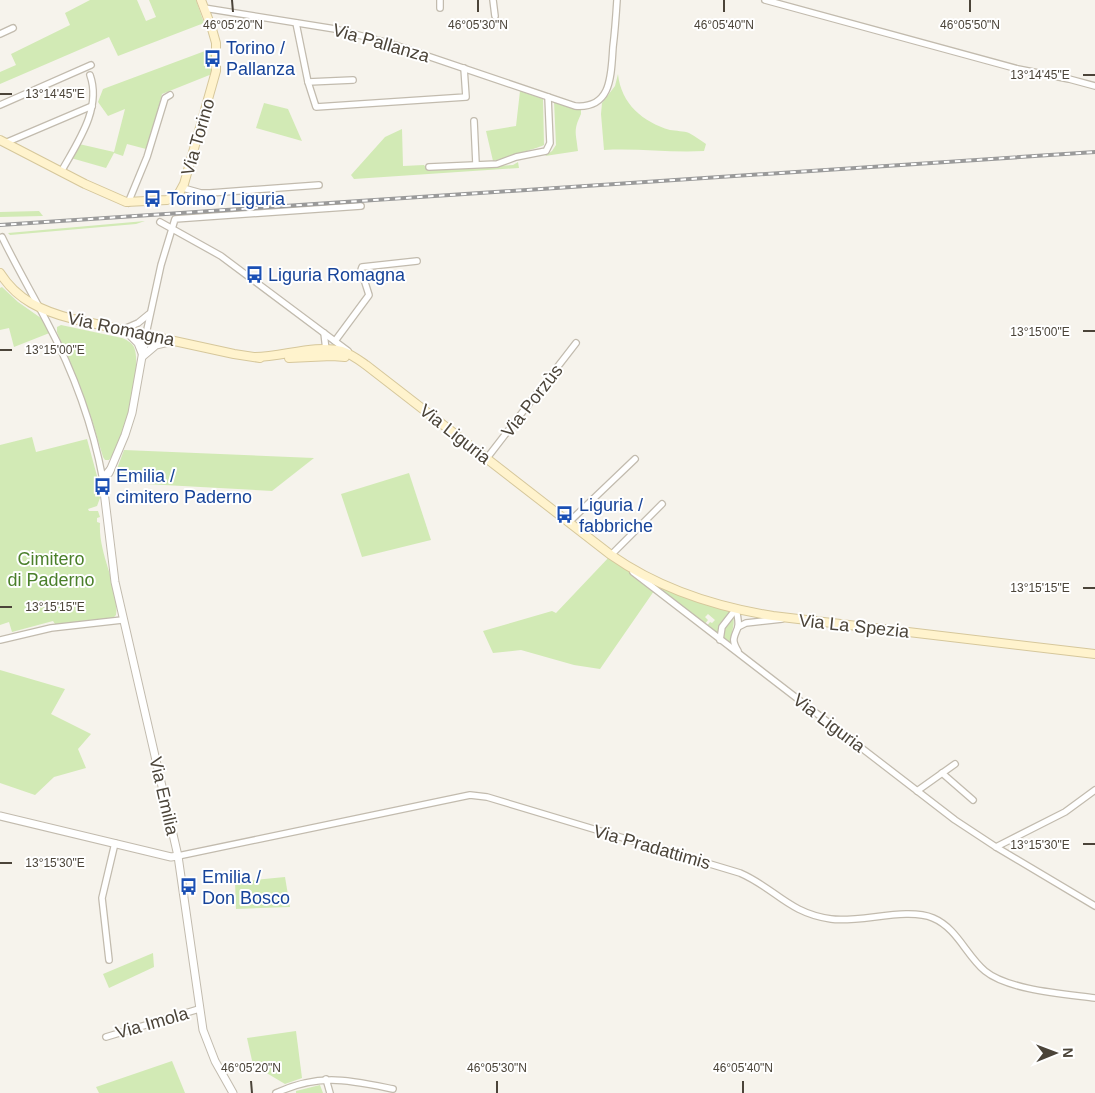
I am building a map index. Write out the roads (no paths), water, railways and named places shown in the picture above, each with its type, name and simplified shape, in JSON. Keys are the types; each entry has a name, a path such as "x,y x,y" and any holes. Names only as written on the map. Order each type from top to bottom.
{"main road":[{"name":"Via Torino","path":"128,203 168,200 178,195 183,188 216,71 216,43 202,4"},
{"path":"2,142 112,197 128,203"},
{"name":"Via Romagna","path":"0,273 15,292 40,308 60,316 234,354 274,359 336,352 359,360"},
{"name":"Via Liguria","path":"359,360 621,562"},
{"name":"Via La Spezia","path":"621,562 693,596 736,609 788,618 1095,654"}],"street":[{"path":"440,0 440,8"},
{"path":"493,0 494,16"},
{"name":"Via Pallanza","path":"202,4 334,29 390,43 575,106 584,106 595,103 604,94 611,77 617,0"},
{"path":"765,0 1018,69 1095,86"},
{"path":"296,23 308,82 316,107 466,97 464,68"},
{"path":"0,34 13,28"},
{"path":"0,105 91,65"},
{"path":"61,172 86,124 92,106 94,88 90,75"},
{"path":"308,82 353,80"},
{"path":"128,203 147,157 165,98 170,96"},
{"path":"429,167 497,164 516,157 546,151 550,143 548,97"},
{"path":"2,142 92,106"},
{"path":"474,121 476,164"},
{"name":"Via Torino","path":"183,188 201,193 210,193 319,185"},
{"path":"171,229 175,219 361,206"},
{"path":"160,222 221,256 335,341"},
{"name":"Via Emilia","path":"105,495 110,470 132,413 150,312 171,229"},
{"path":"2,237 40,308 63,357 83,406 94,441 103,482"},
{"path":"336,352 335,341 369,295 361,270 362,266 418,261"},
{"path":"150,312 143,320 124,329 138,343 143,356 156,345 176,340"},
{"path":"324,333 336,352"},
{"name":"Via Porzùs","path":"487,458 576,343"},
{"path":"569,522 635,459"},
{"name":"Via Emilia","path":"110,470 103,482 112,569 122,620 178,856 199,1009 208,1046 234,1093"},
{"path":"611,555 662,504"},
{"name":"Via Liguria","path":"621,562 955,820 996,847 1095,906"},
{"path":"736,609 738,627"},
{"path":"720,640 722,627 736,609"},
{"path":"741,655 733,640 738,627 746,623 788,618"},
{"path":"0,640 51,628 122,620"},
{"path":"917,791 955,764"},
{"path":"942,773 973,800"},
{"path":"996,847 1065,812 1095,790"},
{"name":"Via Pradattimis","path":"178,856 470,795 487,798 740,873 807,914 848,920 905,915 932,917 951,930 979,965 990,975 1023,987 1095,998"},
{"path":"0,816 171,857 178,856"},
{"path":"109,960 102,898 115,843"},
{"name":"Via Imola","path":"106,1037 199,1009"},
{"path":"326,1079 330,1093"},
{"path":"276,1093 304,1083 326,1079 353,1081 393,1090"}],"railway":[{"path":"0,225 1095,152"}],"place":[{"name":"Torino / Pallanza","path":"212,58"},
{"name":"Torino / Liguria","path":"153,199"},
{"name":"Liguria Romagna","path":"254,275"},
{"name":"Emilia / cimitero Paderno","path":"102,486"},
{"name":"Liguria / fabbriche","path":"565,515"},
{"name":"Emilia / Don Bosco","path":"188,887"}],"park label":[{"name":"Cimitero di Paderno","path":"51,569"}]}
